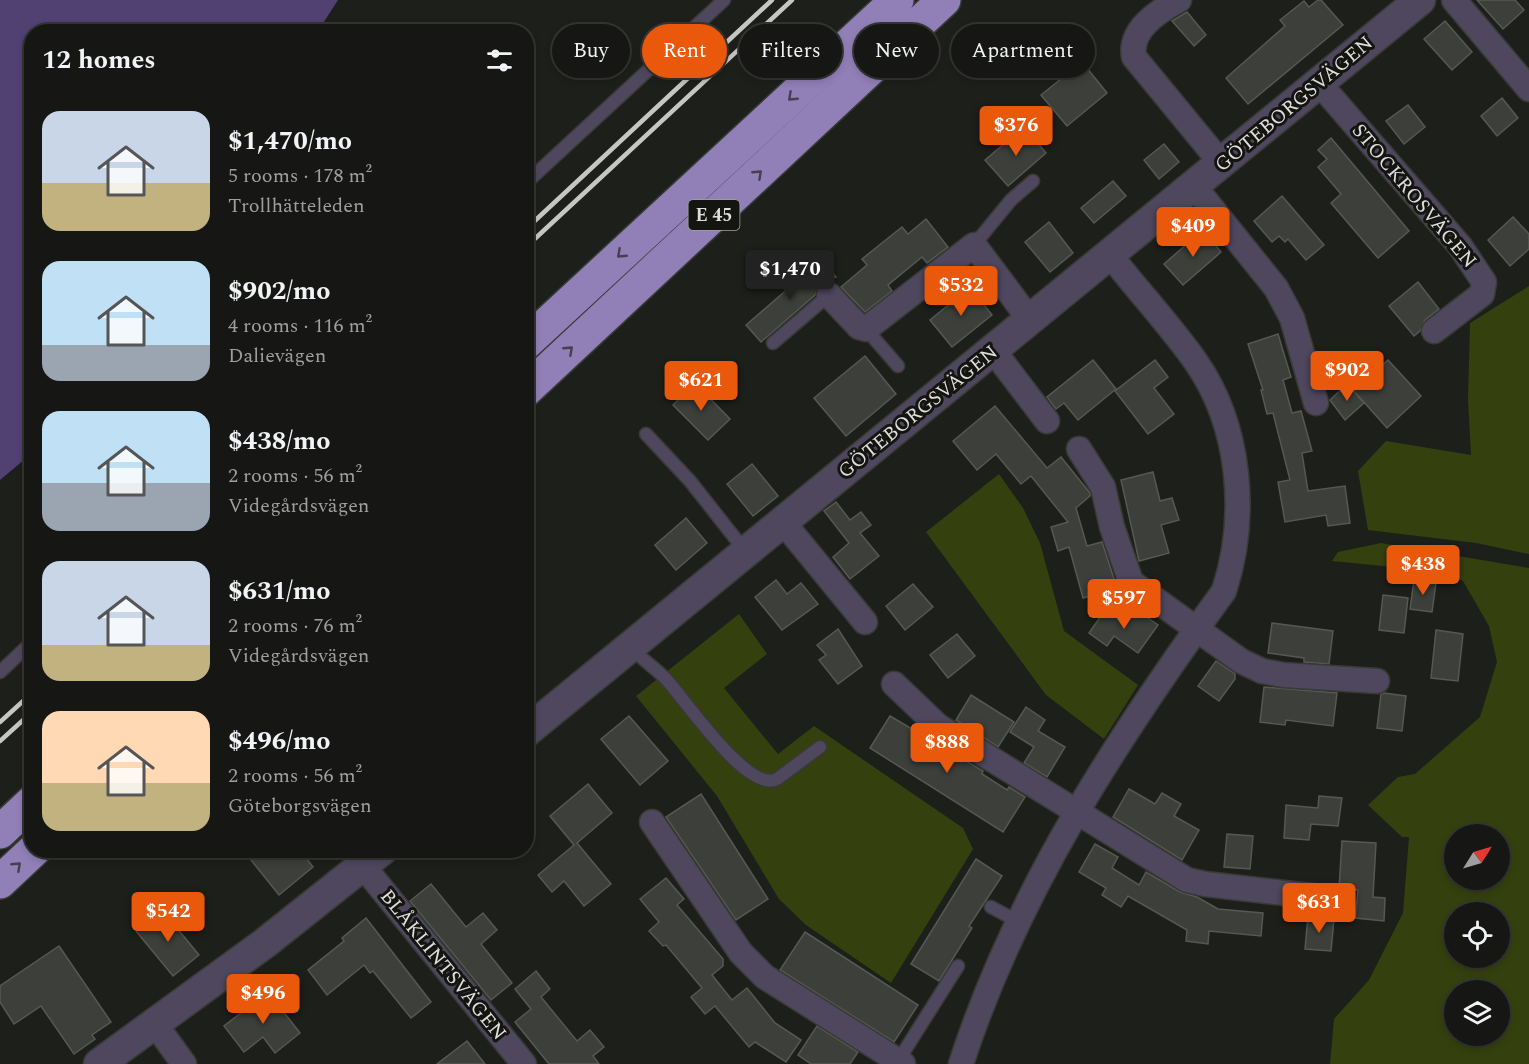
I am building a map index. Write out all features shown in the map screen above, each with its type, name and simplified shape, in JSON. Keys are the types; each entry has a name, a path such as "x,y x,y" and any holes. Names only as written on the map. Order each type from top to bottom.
{"highway":[{"name":"E 45","path":"534,336 897,0"},
{"name":"E 45","path":"534,383 944,0"},
{"path":"0,832 24,810"},
{"path":"0,882 26,858"}],"street":[{"path":"1179,0 1141,29 1134,38 1132,47 1134,57 1222,164"},
{"name":"GÖTEBORGSVÄGEN","path":"534,726 1420,0"},
{"path":"1454,0 1529,89"},
{"name":"STOCKROSVÄGEN","path":"1319,83 1460,246 1484,282 1482,294 1434,331"},
{"path":"1194,186 1276,288 1292,318 1316,403"},
{"path":"829,295 858,327 866,329 974,245 1030,320"},
{"path":"961,1064 979,1010 1017,921 1077,811 1197,628 1224,591 1233,562 1238,492 1231,442 1216,398 1196,363 1110,255"},
{"path":"993,350 1047,421"},
{"path":"1079,449 1102,487 1115,537 1131,582 1241,660 1262,670 1283,675 1377,681"},
{"path":"783,522 865,622"},
{"path":"894,684 938,726 1187,880 1320,897"},
{"path":"652,822 741,953 765,977 901,1062"},
{"path":"99,1064 265,944 373,858"},
{"name":"BLÅKLINTSVÄGEN","path":"373,858 524,1064"},
{"path":"155,1024 184,1064"}],"lane":[{"path":"534,176 724,0"},
{"path":"974,245 1011,200 1033,181"},
{"path":"773,343 829,295"},
{"path":"866,329 898,366"},
{"path":"645,434 690,482 746,552"},
{"path":"631,647 640,658 665,679 718,742 752,776 761,781 770,783 777,779 820,747"},
{"path":"0,672 24,650"},
{"path":"991,907 1017,921"},
{"path":"901,1062 958,966"}],"green space":[{"path":"1529,286 1529,554 1476,543 1368,530 1358,471 1386,441 1471,455 1468,399 1470,323"},
{"path":"999,474 1023,508 1040,543 1064,631 1138,685 1104,739 1046,695 926,532"},
{"path":"1381,543 1529,568 1529,1064 1330,1064 1334,1019 1369,980 1403,913 1409,837 1402,837 1368,805 1398,777 1415,774 1480,717 1497,662 1489,626 1463,581 1444,572 1332,561 1338,552"},
{"path":"739,614 767,654 724,688 778,754 814,726 963,828 973,849 891,983 806,925 779,899 717,796 636,696"}],"shaded area":[{"path":"0,0 338,0 323,24 24,24 24,460 0,480"}],"building":[{"path":"1321,0 1343,25 1248,104 1226,78 1285,26 1280,20 1304,1 1309,7"},
{"path":"1477,0 1515,0 1524,10 1503,29"},
{"path":"1187,12 1206,35 1194,46 1172,21"},
{"path":"1445,21 1472,52 1452,70 1424,39"},
{"path":"1062,78 1095,78 1107,93 1067,126 1041,95"},
{"path":"1502,98 1518,118 1497,136 1481,116"},
{"path":"1408,105 1425,127 1404,144 1386,121"},
{"path":"1024,127 1046,153 1008,186 985,160"},
{"path":"1331,138 1409,231 1378,258 1331,203 1341,194 1318,167 1327,159 1318,150"},
{"path":"1164,144 1179,162 1159,179 1144,160"},
{"path":"1113,181 1126,196 1094,223 1081,208"},
{"path":"1282,196 1324,245 1306,260 1288,239 1285,242 1279,236 1272,242 1254,221"},
{"path":"1513,217 1529,234 1529,249 1510,266 1488,240"},
{"path":"926,219 948,247 927,263 922,257 888,285 892,291 865,312 841,287 867,265 862,259 902,227 908,234"},
{"path":"1049,222 1073,253 1050,272 1025,242"},
{"path":"1203,230 1221,252 1183,285 1164,264"},
{"path":"821,260 836,277 820,284 815,295 761,342 746,325"},
{"path":"1418,282 1439,309 1425,320 1420,331 1414,336 1389,306"},
{"path":"970,287 992,315 952,347 930,320"},
{"path":"1278,334 1291,377 1283,380 1292,413 1301,411 1312,451 1302,453 1308,491 1345,486 1350,523 1328,526 1326,515 1285,522 1278,482 1290,480 1273,413 1267,414 1261,390 1263,390 1248,344"},
{"path":"865,356 896,394 846,436 814,398"},
{"path":"1093,360 1116,389 1078,420 1064,403 1056,409 1047,397"},
{"path":"1155,360 1168,377 1154,388 1174,414 1148,434 1115,391"},
{"path":"1388,360 1421,396 1387,428 1354,391"},
{"path":"695,383 730,419 708,440 673,405"},
{"path":"1347,384 1364,403 1345,420 1330,400"},
{"path":"995,406 1047,468 1061,457 1090,493 1090,496 1076,508 1087,546 1102,542 1117,588 1083,598 1069,547 1058,551 1051,527 1068,522 1031,476 1021,484 996,454 977,470 953,441"},
{"path":"752,464 778,496 753,516 727,484"},
{"path":"1153,472 1160,501 1172,498 1179,520 1161,525 1169,553 1139,561 1121,480"},
{"path":"836,502 850,520 861,512 871,525 860,533 879,556 850,579 833,557 849,543 824,511"},
{"path":"686,518 707,543 676,570 655,545"},
{"path":"776,580 787,594 801,583 818,604 782,630 755,597"},
{"path":"1414,580 1436,583 1432,612 1410,609"},
{"path":"913,584 933,607 905,630 886,606"},
{"path":"1383,595 1408,598 1404,633 1379,630"},
{"path":"1105,610 1126,624 1134,613 1141,613 1158,625 1138,653 1114,636 1107,646 1089,633"},
{"path":"1272,623 1333,631 1329,664 1304,662 1304,658 1268,653"},
{"path":"838,629 862,666 838,684 819,660 826,655 817,645"},
{"path":"1436,630 1463,634 1458,681 1431,678"},
{"path":"957,634 975,656 948,678 930,655"},
{"path":"1216,661 1235,674 1235,679 1219,701 1198,686"},
{"path":"1264,687 1337,693 1333,726 1286,720 1285,725 1260,722"},
{"path":"1381,694 1406,696 1402,731 1377,728"},
{"path":"971,695 1014,722 998,747 956,720"},
{"path":"1026,707 1045,720 1038,731 1065,747 1047,777 1024,763 1034,747 1010,732"},
{"path":"629,716 668,761 640,785 601,739"},
{"path":"890,716 983,771 982,774 1007,790 1009,787 1025,797 1003,832 870,748"},
{"path":"588,784 612,813 577,843 611,884 584,906 564,881 552,892 538,875 574,845 550,816"},
{"path":"1129,789 1155,804 1162,793 1181,804 1174,816 1199,830 1182,860 1113,817"},
{"path":"701,794 768,899 736,920 666,817"},
{"path":"1319,796 1342,798 1338,826 1311,824 1309,840 1284,838 1286,805 1318,808"},
{"path":"1227,834 1253,836 1250,869 1224,867"},
{"path":"1342,841 1376,843 1373,897 1385,898 1384,921 1355,918 1358,890 1339,888"},
{"path":"1095,844 1118,857 1112,868 1139,885 1146,872 1180,892 1197,897 1218,909 1263,913 1261,936 1209,931 1208,944 1186,941 1187,930 1128,896 1121,907 1102,895 1106,888 1079,872"},
{"path":"249,858 306,858 313,867 279,895"},
{"path":"976,859 1002,876 969,926 972,928 939,981 911,964"},
{"path":"666,878 684,899 677,905 723,959 723,966 712,975 732,1000 747,988 775,1023 801,1040 786,1062 755,1042 749,1047 715,1006 705,1014 691,997 702,988 666,945 663,946 649,931 659,922 640,899"},
{"path":"431,884 466,927 483,913 497,930 481,944 512,983 491,1000 410,901"},
{"path":"162,910 199,955 173,976 136,931"},
{"path":"1308,916 1334,919 1331,951 1305,949"},
{"path":"366,918 431,1002 411,1018 373,971 370,973 364,965 327,995 308,970 344,941 342,938"},
{"path":"805,932 918,1005 894,1042 780,970"},
{"path":"59,946 111,1022 92,1035 95,1039 74,1054 41,1006 14,1024 0,1002 0,986"},
{"path":"536,971 550,989 541,997 577,1041 590,1030 604,1047 593,1056 599,1064 549,1064 515,1022 531,1009 515,989"},
{"path":"268,992 300,1033 275,1053 263,1037 244,1052 224,1026"},
{"path":"817,1026 858,1052 850,1064 811,1064 798,1055"},
{"path":"467,1041 485,1064 437,1064"}],"railway":[{"path":"534,222 772,0"},
{"path":"534,240 792,0"},
{"path":"0,722 24,700"},
{"path":"0,741 24,719"}]}
